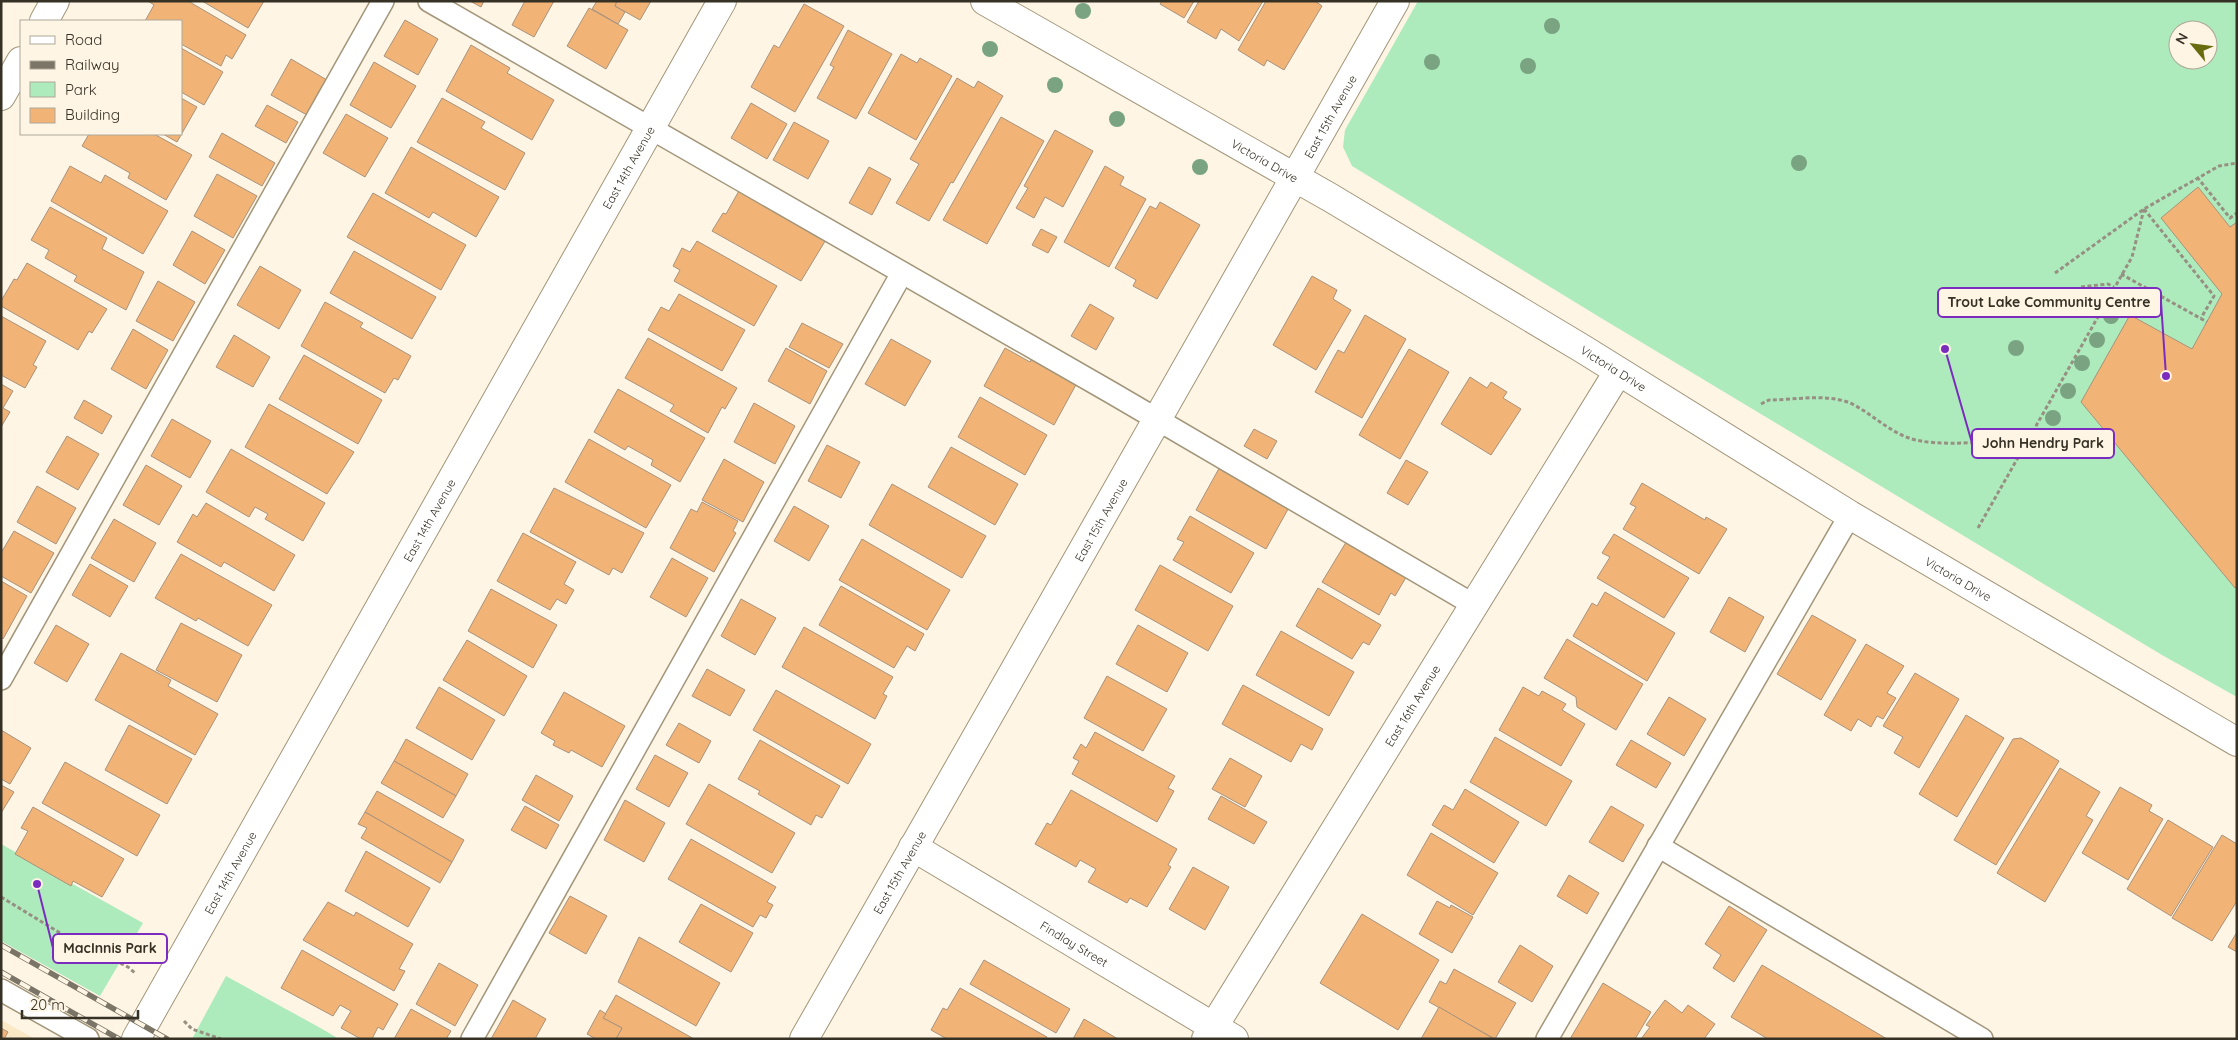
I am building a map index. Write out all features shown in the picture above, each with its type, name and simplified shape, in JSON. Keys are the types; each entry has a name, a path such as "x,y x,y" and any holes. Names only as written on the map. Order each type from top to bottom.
{"street":[{"path":"45,20 55,1"},
{"name":"East 14th Avenue","path":"136,1039 722,1"},
{"name":"Victoria Drive","path":"985,1 1296,178 1850,514 2237,742"},
{"name":"East 15th Avenue","path":"804,1039 1296,178 1395,1"},
{"path":"1,96 20,63"},
{"name":"East 16th Avenue","path":"1218,1035 1474,606 1618,372"},
{"name":"Findlay Street","path":"913,847 1218,1035"}],"lane":[{"path":"1,679 383,1"},
{"path":"429,1 1156,420 1474,606"},
{"path":"472,1039 902,273"},
{"path":"1547,1039 1850,514"},
{"path":"1658,846 1982,1039"},
{"path":"1,990 88,1039"}],"path":[{"path":"2055,273 2144,209 2219,166 2237,163"},
{"path":"2197,177 2230,218 2237,213"},
{"path":"1978,528 2132,257 2144,209"},
{"path":"2144,209 2214,296 2201,318"},
{"path":"2121,274 2207,322"},
{"path":"2081,287 2108,284 2114,287"},
{"path":"1761,404 1770,400 1840,398 1910,439 1989,442 2028,438"},
{"path":"1,896 65,936 128,967 161,995"}],"shaded area":[{"path":"1,1020 35,1039 1,1039"}],"green space":[{"path":"1418,1 2237,1 2237,697 2162,655 1352,166 1343,147 1345,130"},
{"path":"1,844 143,923 100,996 1,941"},
{"path":"226,976 324,1030 339,1039 192,1039"}],"building":[{"path":"148,1 188,1 246,35 232,59 226,55 221,66 182,45 182,20 146,20 154,5"},
{"path":"202,1 264,1 248,28"},
{"path":"470,1 484,1 481,7"},
{"path":"525,1 554,1 534,37 512,25"},
{"path":"597,1 617,1 615,6 625,12 618,24 592,9"},
{"path":"617,1 651,1 640,20 615,6"},
{"path":"1162,1 1194,1 1184,18 1160,4"},
{"path":"1199,1 1263,1 1239,41 1221,29 1216,39 1187,22"},
{"path":"1266,1 1315,1 1322,6 1284,70 1267,60 1264,66 1238,50"},
{"path":"804,4 844,26 795,112 751,87 774,45 779,48"},
{"path":"589,8 628,30 606,69 567,46"},
{"path":"405,20 438,39 418,75 384,56"},
{"path":"848,30 892,54 856,119 817,98 834,67 830,65"},
{"path":"471,45 510,68 507,73 554,100 532,140 446,91"},
{"path":"182,49 223,72 204,105 182,93"},
{"path":"901,54 917,63 920,58 952,76 916,140 868,113"},
{"path":"291,59 327,80 307,115 271,95"},
{"path":"374,62 416,86 391,128 350,105"},
{"path":"957,78 974,88 978,81 1003,96 929,221 896,203 919,164 910,159"},
{"path":"442,98 485,122 481,128 525,153 505,190 417,142"},
{"path":"182,99 197,107 182,133"},
{"path":"751,103 787,124 767,159 731,138"},
{"path":"267,105 298,122 286,143 255,126"},
{"path":"346,114 388,138 365,177 323,153"},
{"path":"1001,117 1044,141 987,244 943,220"},
{"path":"794,122 829,141 808,179 773,160"},
{"path":"1055,130 1093,151 1063,207 1045,197 1034,218 1016,208 1028,188 1024,186"},
{"path":"222,133 275,163 262,186 209,157"},
{"path":"88,135 156,135 192,155 166,200 128,178 130,173 82,146"},
{"path":"165,135 181,135 177,142"},
{"path":"411,147 499,197 476,237 433,212 429,218 385,193"},
{"path":"70,166 101,183 105,175 168,211 143,254 51,201"},
{"path":"1105,166 1124,177 1120,185 1146,199 1109,267 1064,242"},
{"path":"869,167 891,179 872,215 849,203"},
{"path":"217,174 257,196 233,238 194,216"},
{"path":"2198,187 2230,227 2237,222 2237,586 2235,588 2081,402 2130,315 2192,349 2222,294 2161,218"},
{"path":"740,189 827,238 801,281 712,231 723,213 726,214"},
{"path":"373,193 466,245 441,290 347,237"},
{"path":"1160,202 1200,225 1157,299 1133,286 1136,280 1115,268 1150,206 1156,209"},
{"path":"50,207 107,238 102,249 144,272 126,310 74,281 77,276 45,258 49,250 31,240"},
{"path":"1041,229 1057,237 1048,253 1032,245"},
{"path":"192,231 225,250 205,284 173,265"},
{"path":"697,241 777,286 754,326 674,281 680,270 673,266 682,248 690,252"},
{"path":"354,251 436,297 412,339 330,293"},
{"path":"27,263 107,309 92,333 89,331 78,350 1,306 1,301 14,279 17,280"},
{"path":"260,266 301,290 279,329 237,305"},
{"path":"1312,276 1337,290 1333,299 1351,310 1316,370 1273,345"},
{"path":"158,281 195,302 173,341 136,321"},
{"path":"679,294 745,330 722,371 648,330 661,307 669,311"},
{"path":"325,302 363,323 360,327 411,356 398,380 394,378 385,393 301,346"},
{"path":"1090,304 1114,318 1096,350 1071,336"},
{"path":"1365,315 1406,339 1362,418 1315,392 1338,350 1344,353"},
{"path":"1,316 46,341 33,365 37,367 25,388 1,375"},
{"path":"802,323 843,344 829,368 789,347"},
{"path":"133,329 168,350 146,389 111,369"},
{"path":"234,335 270,357 253,387 216,367"},
{"path":"648,338 737,388 725,409 722,407 708,433 670,411 674,405 625,378"},
{"path":"891,339 931,361 905,406 865,384"},
{"path":"786,348 827,371 810,404 768,381"},
{"path":"1005,348 1030,362 1033,356 1078,381 1054,425 984,386"},
{"path":"1409,349 1449,372 1400,459 1359,435"},
{"path":"304,355 382,400 358,444 279,399"},
{"path":"1470,377 1487,388 1491,382 1507,392 1503,398 1521,409 1491,455 1441,424"},
{"path":"1,384 13,391 3,408 10,412 1,427"},
{"path":"618,389 705,438 680,482 651,465 653,460 628,446 625,450 594,432"},
{"path":"980,397 1047,435 1025,475 958,437"},
{"path":"84,400 112,416 102,434 74,418"},
{"path":"754,403 795,426 775,464 734,442"},
{"path":"269,404 354,452 327,494 245,447"},
{"path":"172,419 211,441 190,478 151,456"},
{"path":"1254,429 1277,441 1267,459 1244,446"},
{"path":"67,436 99,454 78,490 46,472"},
{"path":"589,439 671,485 646,528 565,482"},
{"path":"827,445 860,462 841,498 808,481"},
{"path":"951,447 1018,484 995,525 928,487"},
{"path":"231,449 325,503 303,541 265,519 268,514 255,507 249,517 206,492"},
{"path":"724,459 764,482 743,522 702,500"},
{"path":"1406,460 1428,472 1408,505 1387,493"},
{"path":"1222,463 1292,502 1266,549 1196,510"},
{"path":"146,465 182,486 159,525 123,505"},
{"path":"1642,483 1705,520 1706,517 1727,529 1699,574 1623,529 1636,507 1630,504"},
{"path":"892,484 986,536 962,578 869,525"},
{"path":"37,486 76,508 56,544 17,522"},
{"path":"554,488 644,533 622,573 613,568 609,575 530,532"},
{"path":"702,502 738,521 733,531 736,533 714,572 670,548 691,509 697,512"},
{"path":"206,503 295,555 274,591 224,562 221,567 177,542 193,514 197,517"},
{"path":"794,506 829,526 809,561 774,541"},
{"path":"1190,516 1254,553 1231,593 1173,560 1184,542 1177,539"},
{"path":"114,519 156,543 134,582 91,558"},
{"path":"14,531 54,553 31,593 1,576 1,553"},
{"path":"523,533 576,562 564,584 574,590 566,604 557,599 550,610 497,581"},
{"path":"1614,534 1689,578 1664,618 1597,578 1610,557 1602,553"},
{"path":"862,539 950,590 927,630 839,580"},
{"path":"1348,539 1408,574 1395,596 1391,593 1379,615 1322,582"},
{"path":"181,554 272,605 248,646 198,618 196,621 155,598"},
{"path":"672,558 708,578 686,617 650,597"},
{"path":"90,564 128,586 110,617 72,595"},
{"path":"1160,565 1233,606 1208,651 1135,610"},
{"path":"1,581 27,596 3,639 1,637"},
{"path":"841,586 924,634 915,651 907,646 894,668 819,625"},
{"path":"1318,588 1381,625 1369,645 1363,642 1352,659 1296,626"},
{"path":"491,589 557,625 533,668 468,631"},
{"path":"1605,592 1675,633 1647,681 1573,636 1592,603 1597,606"},
{"path":"1729,597 1764,617 1745,652 1710,632"},
{"path":"741,599 776,618 755,655 721,636"},
{"path":"1812,615 1856,640 1821,700 1777,674"},
{"path":"181,623 242,655 217,702 156,670"},
{"path":"56,625 89,644 67,682 34,663"},
{"path":"1138,625 1188,653 1167,692 1116,664"},
{"path":"804,627 893,677 883,694 887,696 875,719 782,667"},
{"path":"1281,631 1354,672 1329,716 1256,675"},
{"path":"1567,639 1643,684 1616,730 1577,707 1576,697 1544,678"},
{"path":"467,640 527,676 504,716 443,680"},
{"path":"1866,644 1904,666 1887,693 1896,698 1883,719 1877,716 1871,727 1858,719 1851,731 1824,715"},
{"path":"121,653 171,680 168,686 218,714 195,755 95,700"},
{"path":"707,669 745,690 730,716 692,696"},
{"path":"1915,673 1959,699 1919,768 1894,753 1903,737 1883,726"},
{"path":"1107,676 1167,709 1143,751 1084,718"},
{"path":"1243,685 1323,729 1312,750 1301,744 1291,762 1222,724"},
{"path":"439,687 495,720 472,760 416,728"},
{"path":"1523,687 1539,696 1542,691 1566,704 1562,710 1585,724 1561,766 1499,730"},
{"path":"776,690 871,744 848,784 753,730"},
{"path":"564,692 625,726 602,767 571,750 569,753 553,745 555,741 541,733"},
{"path":"1669,697 1706,719 1684,756 1647,734"},
{"path":"1966,715 2004,738 1957,817 1919,794"},
{"path":"679,723 711,741 699,763 666,745"},
{"path":"129,725 192,759 167,804 105,770"},
{"path":"1,730 31,748 10,784 1,779"},
{"path":"1095,732 1175,776 1168,788 1174,791 1157,822 1072,774 1079,761 1073,758 1081,744 1086,748"},
{"path":"1495,737 1572,781 1546,826 1470,782"},
{"path":"2021,738 2059,761 1996,865 1954,840 2013,739"},
{"path":"406,739 468,774 456,796 394,761"},
{"path":"760,740 840,786 822,818 816,815 811,825 758,794 760,791 738,779"},
{"path":"1631,740 1671,763 1656,788 1616,765"},
{"path":"655,755 688,773 669,807 636,789"},
{"path":"1230,758 1262,776 1245,807 1212,789"},
{"path":"394,761 456,796 443,818 381,783"},
{"path":"65,762 160,815 137,856 42,803"},
{"path":"2060,768 2100,792 2086,816 2093,820 2045,902 1997,873"},
{"path":"536,775 573,796 559,821 522,800"},
{"path":"709,784 795,833 772,873 686,824"},
{"path":"1,785 14,792 1,813"},
{"path":"2120,787 2152,805 2149,811 2163,819 2128,880 2082,853"},
{"path":"1465,789 1519,822 1494,863 1432,825 1444,805 1453,810"},
{"path":"1071,790 1177,849 1168,865 1171,867 1147,907 1130,898 1127,903 1088,882 1096,869 1080,860 1076,867 1035,844 1047,823 1051,825"},
{"path":"377,791 464,840 452,862 365,812"},
{"path":"1221,796 1267,822 1254,844 1208,819"},
{"path":"625,800 665,823 644,862 604,840"},
{"path":"525,806 559,825 546,849 511,830"},
{"path":"1611,806 1644,825 1623,862 1589,842"},
{"path":"33,807 124,859 102,897 73,881 71,886 15,854 28,831 21,828"},
{"path":"365,812 452,862 440,883 361,838 367,828 358,824"},
{"path":"2168,820 2213,847 2171,916 2127,889"},
{"path":"1431,833 1498,873 1473,915 1407,875"},
{"path":"2222,835 2237,844 2237,901 2212,941 2172,918"},
{"path":"691,839 776,887 767,902 773,905 766,918 760,915 753,927 668,879"},
{"path":"366,851 430,888 408,927 345,891"},
{"path":"1193,867 1229,887 1205,930 1169,909"},
{"path":"1569,875 1599,893 1587,914 1557,896"},
{"path":"570,896 607,916 586,954 549,933"},
{"path":"1437,901 1450,908 1451,905 1473,917 1452,953 1419,934"},
{"path":"328,902 354,916 356,912 413,944 399,969 405,971 394,991 303,940"},
{"path":"701,904 753,933 731,972 679,942"},
{"path":"1729,906 1767,930 1734,982 1713,968 1721,955 1705,944"},
{"path":"1362,914 1439,960 1398,1030 1320,983"},
{"path":"2237,932 2237,952 2228,947"},
{"path":"639,937 720,983 696,1026 618,982"},
{"path":"1520,945 1553,966 1532,1002 1498,982"},
{"path":"302,950 398,1004 383,1030 378,1027 372,1039 361,1039 341,1028 351,1011 340,1005 333,1016 281,988"},
{"path":"984,960 1070,1009 1056,1033 970,984"},
{"path":"439,963 478,985 455,1026 416,1004"},
{"path":"1762,965 1887,1039 1768,1039 1731,1017"},
{"path":"1454,969 1516,1003 1495,1039 1429,1002 1440,981 1446,984"},
{"path":"1603,983 1651,1012 1635,1039 1570,1039"},
{"path":"960,988 1047,1037 1046,1039 947,1039 931,1030 943,1008 947,1010"},
{"path":"616,995 694,1039 616,1039 622,1028 603,1018"},
{"path":"513,1000 546,1019 535,1039 491,1039"},
{"path":"1665,1000 1682,1013 1688,1005 1715,1024 1704,1039 1641,1039 1650,1027 1646,1025"},
{"path":"1439,1007 1494,1039 1421,1039"},
{"path":"411,1009 451,1031 446,1039 394,1039"},
{"path":"600,1010 606,1014 603,1018 622,1028 616,1039 596,1039 587,1034"},
{"path":"1084,1019 1118,1039 1073,1039"},
{"path":"1,1028 8,1032 4,1039 1,1039"}],"railway":[{"path":"1,945 167,1039"},
{"path":"1,972 119,1039"}],"place":[{"name":"John Hendry Park","path":"1945,349"},
{"name":"Trout Lake Community Centre","path":"2166,376"},
{"name":"MacInnis Park","path":"37,884"}]}
